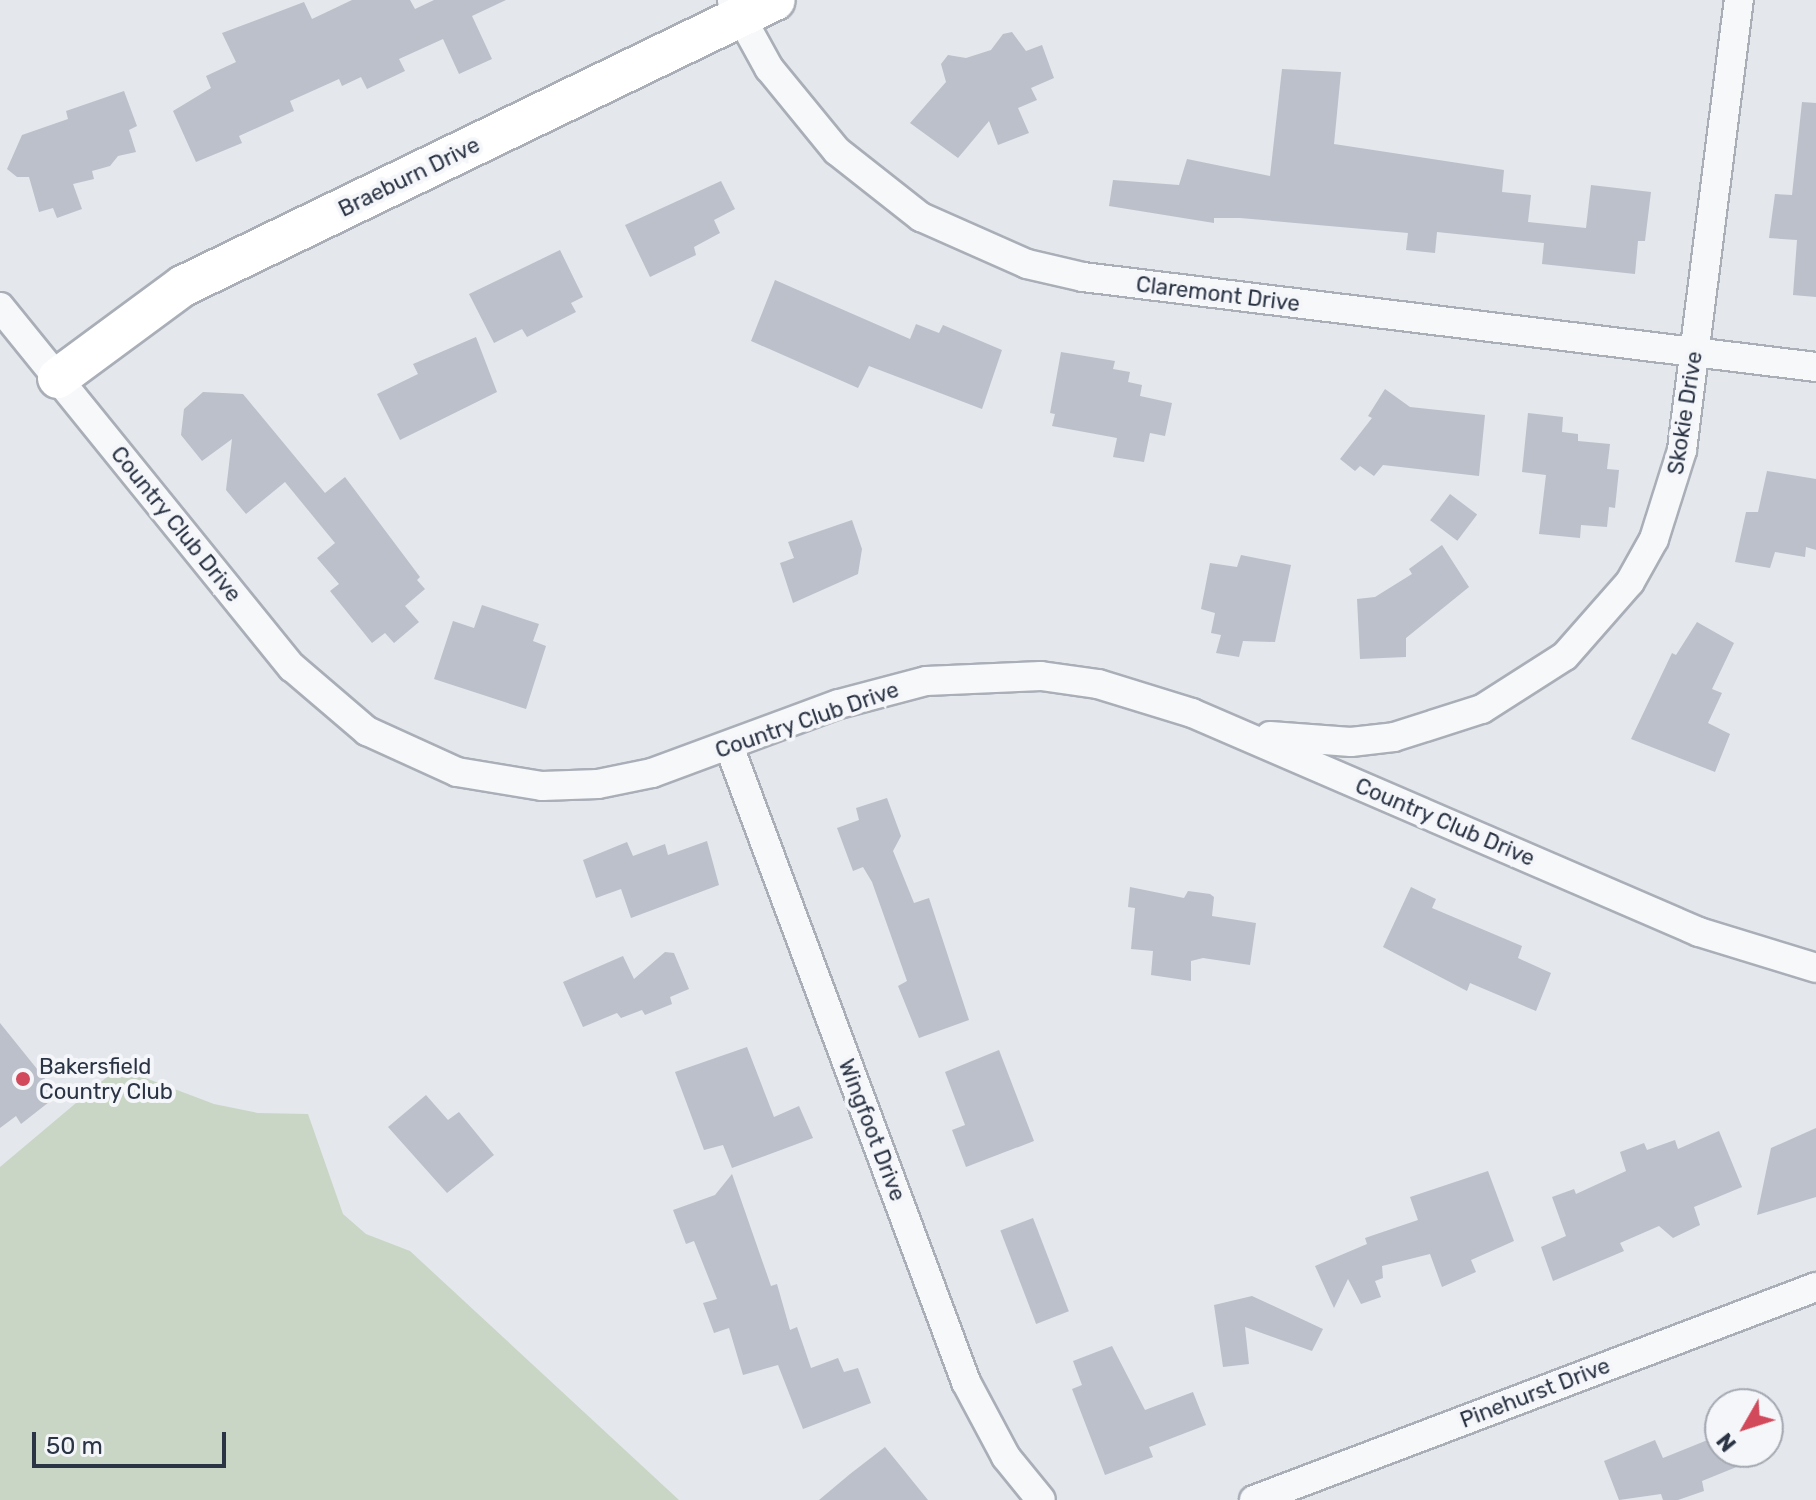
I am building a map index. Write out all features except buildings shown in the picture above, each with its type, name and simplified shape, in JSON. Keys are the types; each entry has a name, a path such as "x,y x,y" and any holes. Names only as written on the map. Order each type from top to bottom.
{"street":[{"name":"Braeburn Drive","path":"58,378 183,286 736,9 775,0"},
{"name":"Skokie Drive","path":"1210,721 1301,741 1394,737 1482,709 1545,671 1600,621 1654,539 1682,450 1739,0"},
{"name":"Claremont Drive","path":"736,9 803,115 874,184 921,217 1027,264 1083,277 1816,367"},
{"name":"Country Club Drive","path":"0,307 292,667 367,731 457,772 542,786 598,784 652,773 878,692 983,675 1098,684 1210,721 1699,932 1816,968"},
{"name":"Wingfoot Drive","path":"729,746 966,1382 1006,1457 1041,1500"},
{"name":"Pinehurst Drive","path":"1254,1500 1816,1287"}],"green space":[{"name":"Bakersfield Country Club","path":"114,1071 127,1071 214,1104 258,1113 308,1114 343,1214 366,1234 410,1251 679,1500 0,1500 0,1167"}],"place":[{"name":"Bakersfield Country Club","path":"23,1079"}]}
